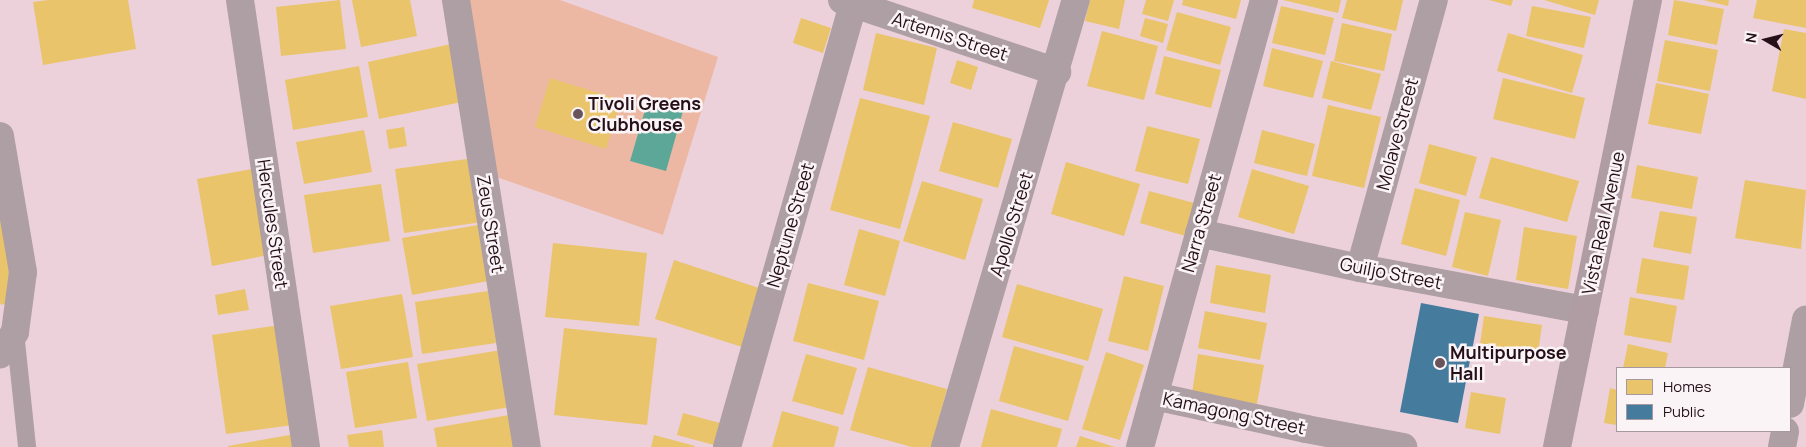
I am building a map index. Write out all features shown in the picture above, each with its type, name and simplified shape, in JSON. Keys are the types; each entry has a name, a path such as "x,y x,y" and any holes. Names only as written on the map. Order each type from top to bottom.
{"street":[{"name":"Hercules Street","path":"240,0 306,447"},
{"name":"Zeus Street","path":"456,0 527,447"},
{"name":"Apollo Street","path":"945,447 1057,72 1076,0"},
{"name":"Narra Street","path":"1140,447 1264,0"},
{"name":"Molave Street","path":"1360,268 1434,0"},
{"name":"Vista Real Avenue","path":"1557,447 1648,0"},
{"name":"Artemis Street","path":"848,2 1057,72"},
{"name":"Neptune Street","path":"727,447 848,2"},
{"path":"0,136 23,272 8,343"},
{"name":"Guiljo Street","path":"1199,233 1360,268 1585,310"},
{"path":"1791,399 1806,319"},
{"name":"Kamagong Street","path":"1154,396 1306,430 1403,447"},
{"path":"1782,447 1785,432"}],"lane":[{"path":"8,343 27,447"}],"shaded area":[{"path":"458,0 560,0 718,57 663,235 491,175"},
{"path":"648,100 683,111 666,171 630,161"}],"building: Homes":[{"path":"48,0 128,0 136,49 43,65 33,2"},
{"path":"340,0 346,49 281,56 276,7"},
{"path":"352,0 410,0 417,36 361,47"},
{"path":"974,0 1049,0 1040,28 972,8"},
{"path":"1090,0 1125,0 1119,29 1085,21"},
{"path":"1146,0 1174,0 1168,21 1142,14"},
{"path":"1183,0 1241,0 1236,19 1182,5"},
{"path":"1283,0 1341,0 1338,13"},
{"path":"1347,0 1403,0 1396,31 1342,18"},
{"path":"1489,0 1513,0 1511,6"},
{"path":"1544,0 1599,0 1595,15"},
{"path":"1674,0 1724,9 1717,45 1668,35"},
{"path":"1703,0 1729,0 1728,6"},
{"path":"1757,0 1806,0 1806,28 1753,18"},
{"path":"1281,6 1334,18 1325,55 1272,43"},
{"path":"1532,6 1591,17 1584,48 1526,36"},
{"path":"1177,12 1231,27 1220,65 1166,50"},
{"path":"801,18 831,28 823,53 793,43"},
{"path":"1145,18 1168,24 1163,43 1140,36"},
{"path":"1342,23 1392,34 1384,71 1334,61"},
{"path":"1784,29 1806,33 1806,99 1772,91"},
{"path":"1102,31 1158,46 1144,100 1087,86"},
{"path":"876,33 937,48 924,105 863,90"},
{"path":"1508,33 1583,55 1572,93 1497,71"},
{"path":"1665,40 1718,50 1710,91 1657,81"},
{"path":"451,44 462,102 379,119 368,62"},
{"path":"1272,48 1323,61 1313,98 1263,86"},
{"path":"1164,56 1221,70 1211,108 1155,94"},
{"path":"957,60 978,67 971,90 950,83"},
{"path":"1331,61 1381,74 1371,110 1322,98"},
{"path":"359,66 368,117 293,130 285,80"},
{"name":"Tivoli Greens Clubhouse","path":"550,78 621,100 606,149 535,127"},
{"path":"1503,78 1585,98 1575,139 1493,119"},
{"path":"1656,83 1709,94 1701,134 1648,124"},
{"path":"860,98 930,116 900,229 830,210"},
{"path":"1328,105 1381,117 1364,188 1312,176"},
{"path":"953,122 1012,139 998,188 939,171"},
{"path":"1147,126 1200,139 1188,184 1135,171"},
{"path":"404,127 407,146 389,149 386,130"},
{"path":"364,130 372,172 304,184 296,142"},
{"path":"1262,130 1315,144 1307,176 1254,163"},
{"path":"1429,144 1477,157 1466,196 1419,183"},
{"path":"1491,157 1579,181 1567,222 1479,198"},
{"path":"474,158 483,222 404,233 395,169"},
{"path":"1066,162 1140,184 1124,236 1051,214"},
{"path":"1637,165 1698,177 1692,209 1631,198"},
{"path":"258,168 274,254 212,266 197,179"},
{"path":"1252,169 1309,186 1294,234 1238,217"},
{"path":"1745,180 1806,190 1801,249 1735,238"},
{"path":"922,181 983,199 965,260 903,241"},
{"path":"381,184 390,241 313,253 304,195"},
{"path":"1415,188 1460,200 1446,256 1401,244"},
{"path":"1149,191 1198,204 1189,237 1140,223"},
{"path":"0,204 16,298 2,305 0,303"},
{"path":"1660,211 1697,217 1691,254 1653,247"},
{"path":"1465,212 1501,220 1488,276 1452,267"},
{"path":"484,224 494,280 412,295 402,238"},
{"path":"1524,227 1577,236 1568,289 1516,280"},
{"path":"859,229 900,241 885,296 844,285"},
{"path":"553,243 647,253 639,326 545,317"},
{"path":"1642,258 1689,266 1684,300 1636,293"},
{"path":"674,260 762,289 742,347 655,319"},
{"path":"1216,265 1271,275 1265,313 1210,303"},
{"path":"1124,276 1164,286 1148,351 1108,341"},
{"path":"808,283 879,301 864,360 793,341"},
{"path":"1017,284 1103,309 1088,361 1002,337"},
{"path":"245,289 249,310 218,315 215,295"},
{"path":"488,291 496,343 422,354 415,302"},
{"path":"402,294 413,357 341,369 330,306"},
{"path":"1630,297 1677,306 1671,343 1624,335"},
{"path":"1205,311 1267,323 1260,360 1198,348"},
{"path":"1484,316 1542,325 1537,360 1479,351"},
{"path":"280,325 293,425 226,434 212,335"},
{"path":"564,328 657,338 647,425 554,415"},
{"path":"1628,344 1668,353 1665,367 1623,367"},
{"path":"1014,346 1084,366 1068,421 999,401"},
{"path":"507,349 516,406 427,421 417,364"},
{"path":"1106,352 1144,365 1120,440 1082,429"},
{"path":"806,354 857,368 843,415 792,401"},
{"path":"1198,354 1264,365 1257,404 1192,393"},
{"path":"408,362 417,418 355,428 346,372"},
{"path":"868,367 947,389 931,447 912,447 850,430"},
{"path":"1610,388 1616,390 1616,425 1604,423"},
{"path":"1471,392 1506,398 1500,434 1465,428"},
{"path":"991,409 1062,429 1057,447 981,447"},
{"path":"782,411 839,427 834,447 772,447"},
{"path":"683,413 720,423 714,445 677,435"},
{"path":"509,415 515,447 437,447 434,428"},
{"path":"382,430 384,447 349,447 347,435"},
{"path":"301,433 304,447 228,447 228,446"},
{"path":"654,435 695,446 651,447"},
{"path":"1080,436 1115,447 1076,447"}],"building: Public":[{"name":"Multipurpose Hall","path":"1421,303 1479,314 1458,423 1400,412"}],"place":[{"name":"Tivoli Greens Clubhouse","path":"578,114"},
{"name":"Multipurpose Hall","path":"1440,363"}]}
